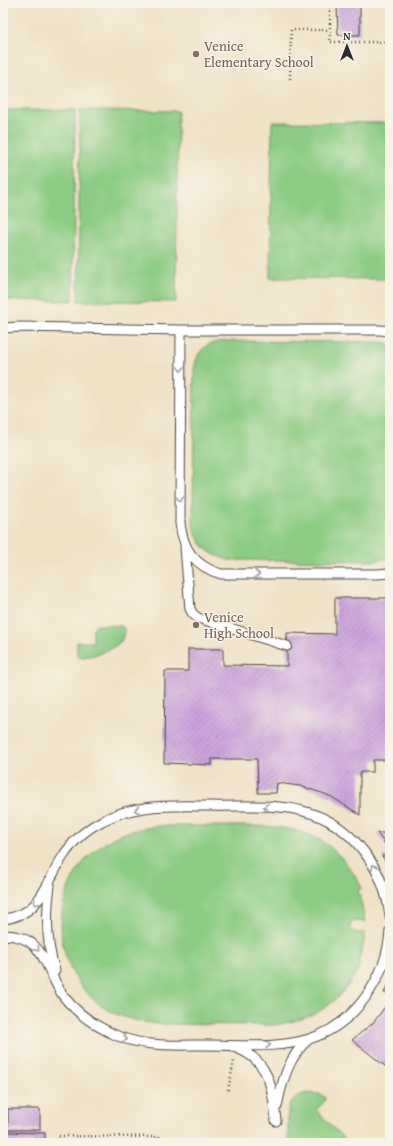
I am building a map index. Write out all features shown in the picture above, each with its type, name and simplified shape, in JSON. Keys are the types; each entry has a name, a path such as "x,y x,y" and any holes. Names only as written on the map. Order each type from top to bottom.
{"lane":[{"path":"3,328 390,331"},
{"path":"181,330 180,523 185,546 190,609 198,618 288,646"},
{"path":"185,546 200,565 221,574 390,573"},
{"path":"3,919 21,915 32,907 42,896 65,853 73,842 84,832 103,820 132,810 148,807 176,806 277,807 304,811 326,820 343,830 357,843 374,865 385,893 390,917"},
{"path":"57,866 51,883 49,895 48,938 53,965 64,996"},
{"path":"3,934 17,935 33,944 45,959 51,975 72,1006 86,1018 114,1035 129,1040 163,1045 226,1045 278,1044 309,1039 330,1030 341,1022 362,1002 379,976 384,962 390,931"},
{"path":"226,1045 241,1050 252,1057 266,1073 271,1084 274,1097 276,1121 279,1097 288,1069 296,1051 309,1039"}],"path":[{"path":"330,3 330,42 390,42"},
{"path":"290,79 291,30 330,30"},
{"path":"228,1090 234,1060"},
{"path":"58,1143 58,1136 159,1137 159,1143"}],"green space":[{"path":"3,110 75,110 73,301 3,300"},
{"path":"80,110 178,111 176,302 78,301"},
{"path":"272,122 390,123 390,279 270,278"},
{"path":"216,342 375,342 387,343 390,345 390,558 374,561 229,560 210,552 201,543 193,524 194,370 195,363 202,349"},
{"path":"97,625 122,626 124,630 121,641 101,653 78,657 77,642 93,642 93,629"},
{"path":"158,826 256,826 290,829 316,838 337,853 346,863 362,888 358,890 365,922 355,921 351,923 350,927 353,931 356,933 365,933 364,943 358,962 361,964 345,990 326,1007 315,1014 302,1019 273,1025 148,1023 115,1014 107,1010 93,999 77,980 66,958 62,935 62,911 68,888 80,868 96,850 122,834"},
{"path":"308,1093 319,1094 325,1097 325,1101 316,1110 348,1143 288,1143 289,1106 295,1098"}],"building":[{"path":"337,4 360,4 360,35 338,35"},
{"path":"335,598 390,598 390,760 373,760 373,772 360,772 360,815 332,797 300,786 277,783 276,793 258,793 257,759 212,759 212,765 164,763 165,671 188,671 188,649 223,649 223,665 287,666 287,633 335,634"},
{"path":"377,833 390,833 390,851 386,845"},
{"path":"382,856 390,856 390,871 386,862"},
{"path":"390,981 390,993 384,993"},
{"path":"390,1000 390,1070 352,1040 373,1023"},
{"path":"8,1109 40,1109 40,1130 8,1130"},
{"path":"3,1132 45,1133 45,1143 3,1143"}],"place":[{"name":"Venice Elementary School","path":"196,54"},
{"name":"Venice High School","path":"196,625"}]}
